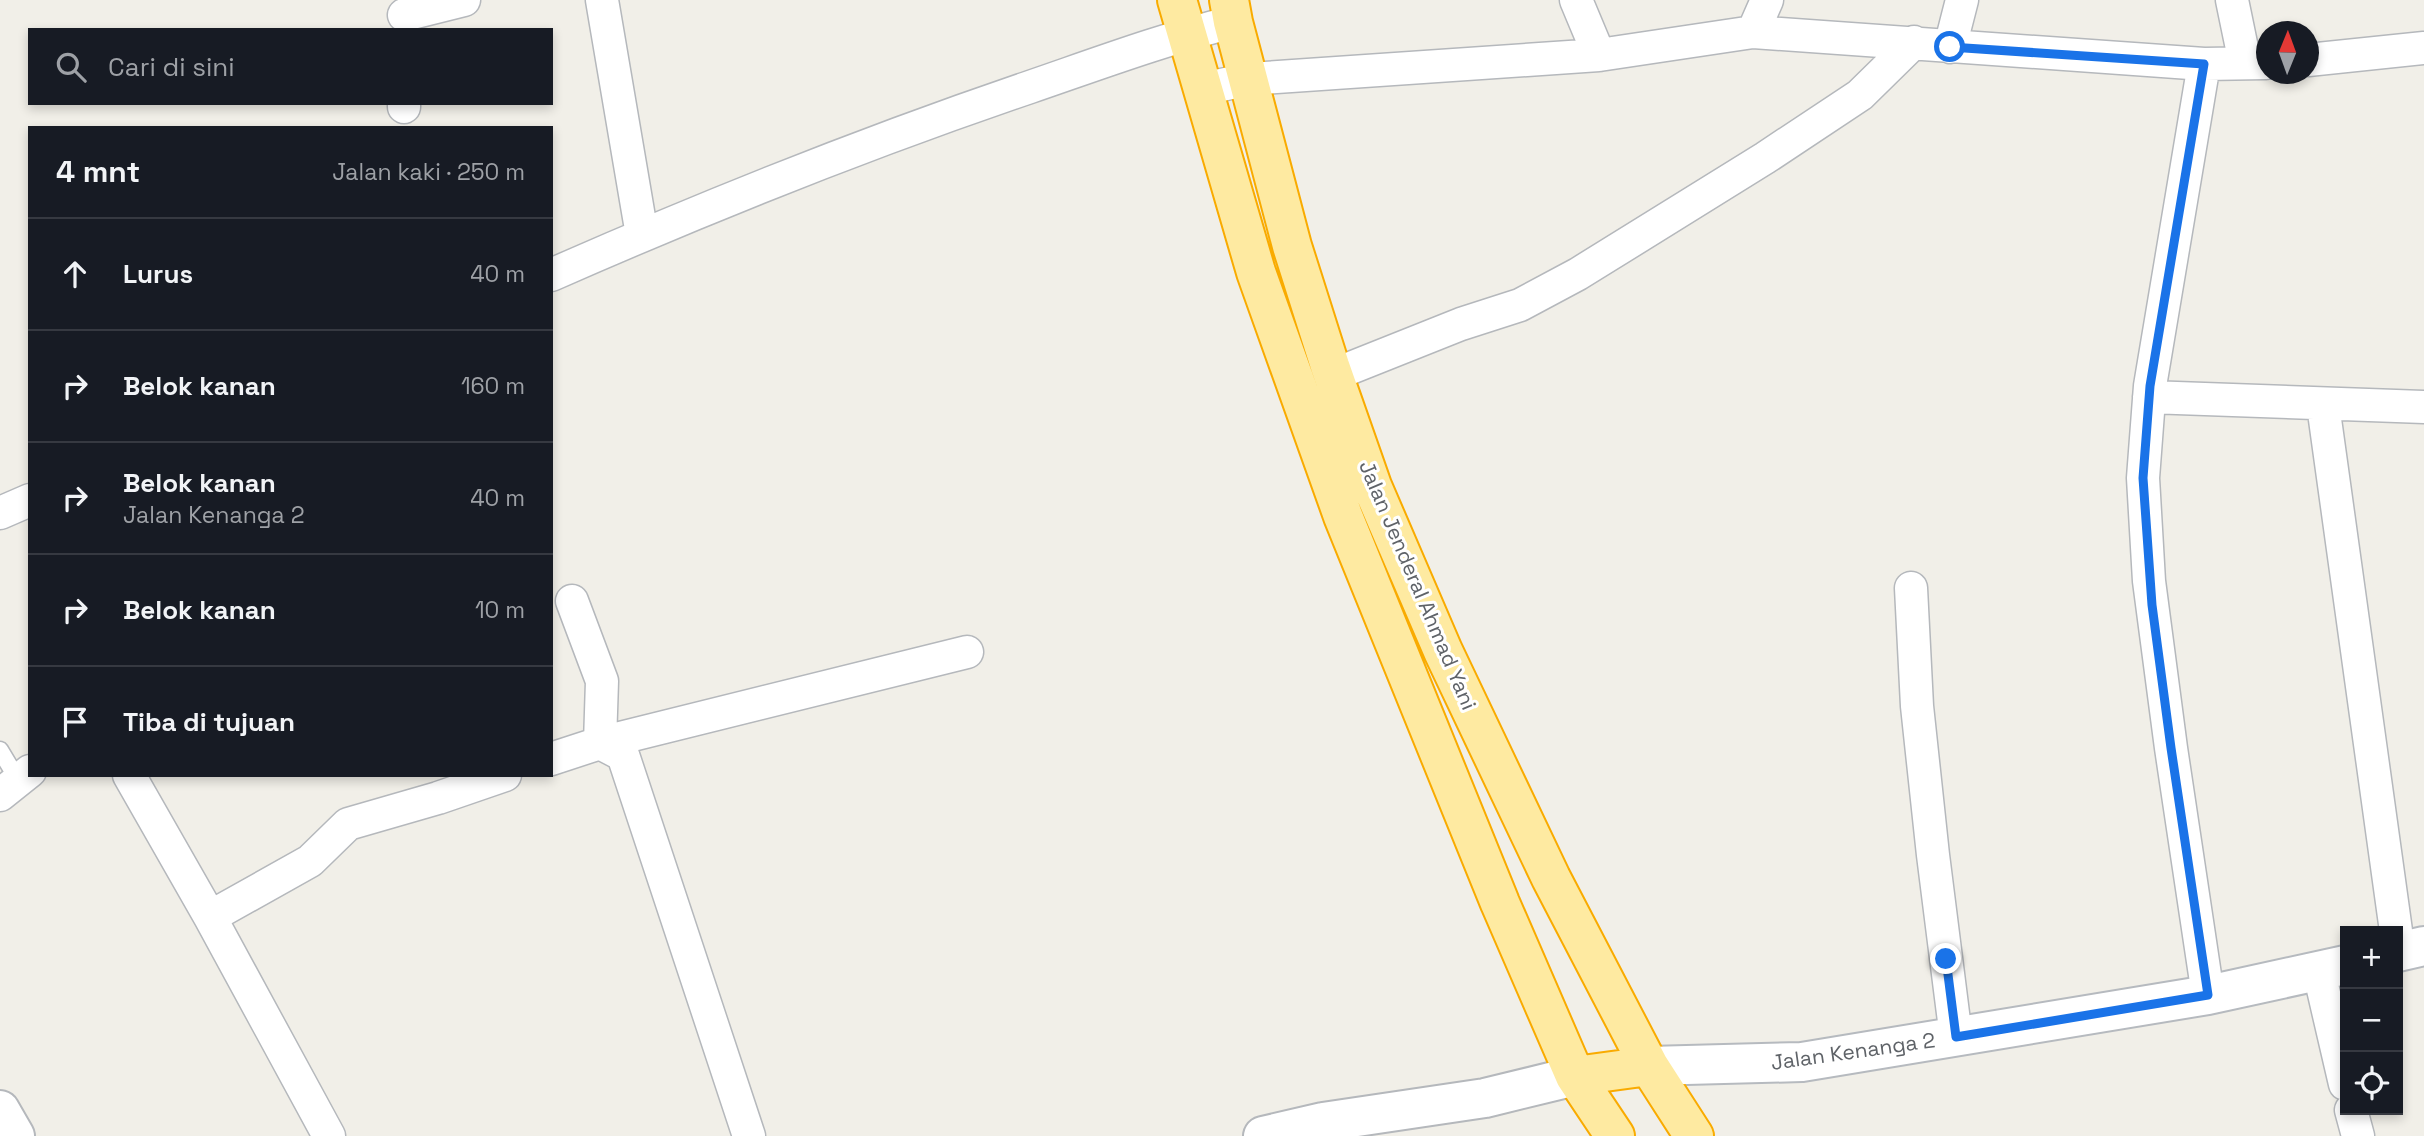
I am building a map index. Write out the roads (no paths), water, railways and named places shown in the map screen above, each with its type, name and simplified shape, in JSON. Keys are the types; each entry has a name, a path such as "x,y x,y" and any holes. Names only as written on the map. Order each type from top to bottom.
{"highway":[{"name":"Jalan Jenderal Ahmad Yani","path":"1231,11 1292,246 1372,486 1443,651 1551,878 1649,1066 1694,1136"},
{"name":"Jalan Jenderal Ahmad Yani","path":"1181,17 1256,272 1343,516 1500,902 1575,1076 1615,1136"},
{"path":"1575,1076 1649,1066"}],"main road":[{"path":"2403,949 2424,946"},
{"name":"Jalan Kenanga 2","path":"1649,1066 1802,1062 2208,995 2332,968"},
{"path":"1263,1136 1323,1122 1485,1098 1575,1076"},
{"path":"0,1110 15,1136"}],"street":[{"path":"404,15 464,0"},
{"path":"602,0 642,235"},
{"path":"1576,0 1599,55"},
{"path":"1754,32 1767,0"},
{"path":"1950,47 1962,0"},
{"path":"1203,89 1249,79 1599,55 1754,32 2204,64 2256,63 2232,0"},
{"path":"553,274 642,235 931,121 1181,17 1231,11"},
{"path":"1333,375 1461,324 1520,305 1578,274 1765,158 1860,95 1914,42"},
{"path":"2319,59 2424,48"},
{"path":"2204,64 2149,397 2143,478 2149,581 2208,995"},
{"path":"2149,397 2424,407"},
{"path":"2323,405 2395,926"},
{"path":"0,513 28,501"},
{"path":"1910,588 1917,706 1956,1037"},
{"path":"572,601 602,681 600,743"},
{"path":"553,759 600,743 967,652"},
{"path":"600,743 623,755 748,1136"},
{"path":"130,777 329,1136"},
{"path":"210,917 310,861 348,824 499,777"},
{"path":"2332,968 2341,1052"},
{"path":"2352,1115 2358,1136"}],"lane":[{"path":"0,750 16,782"}]}
